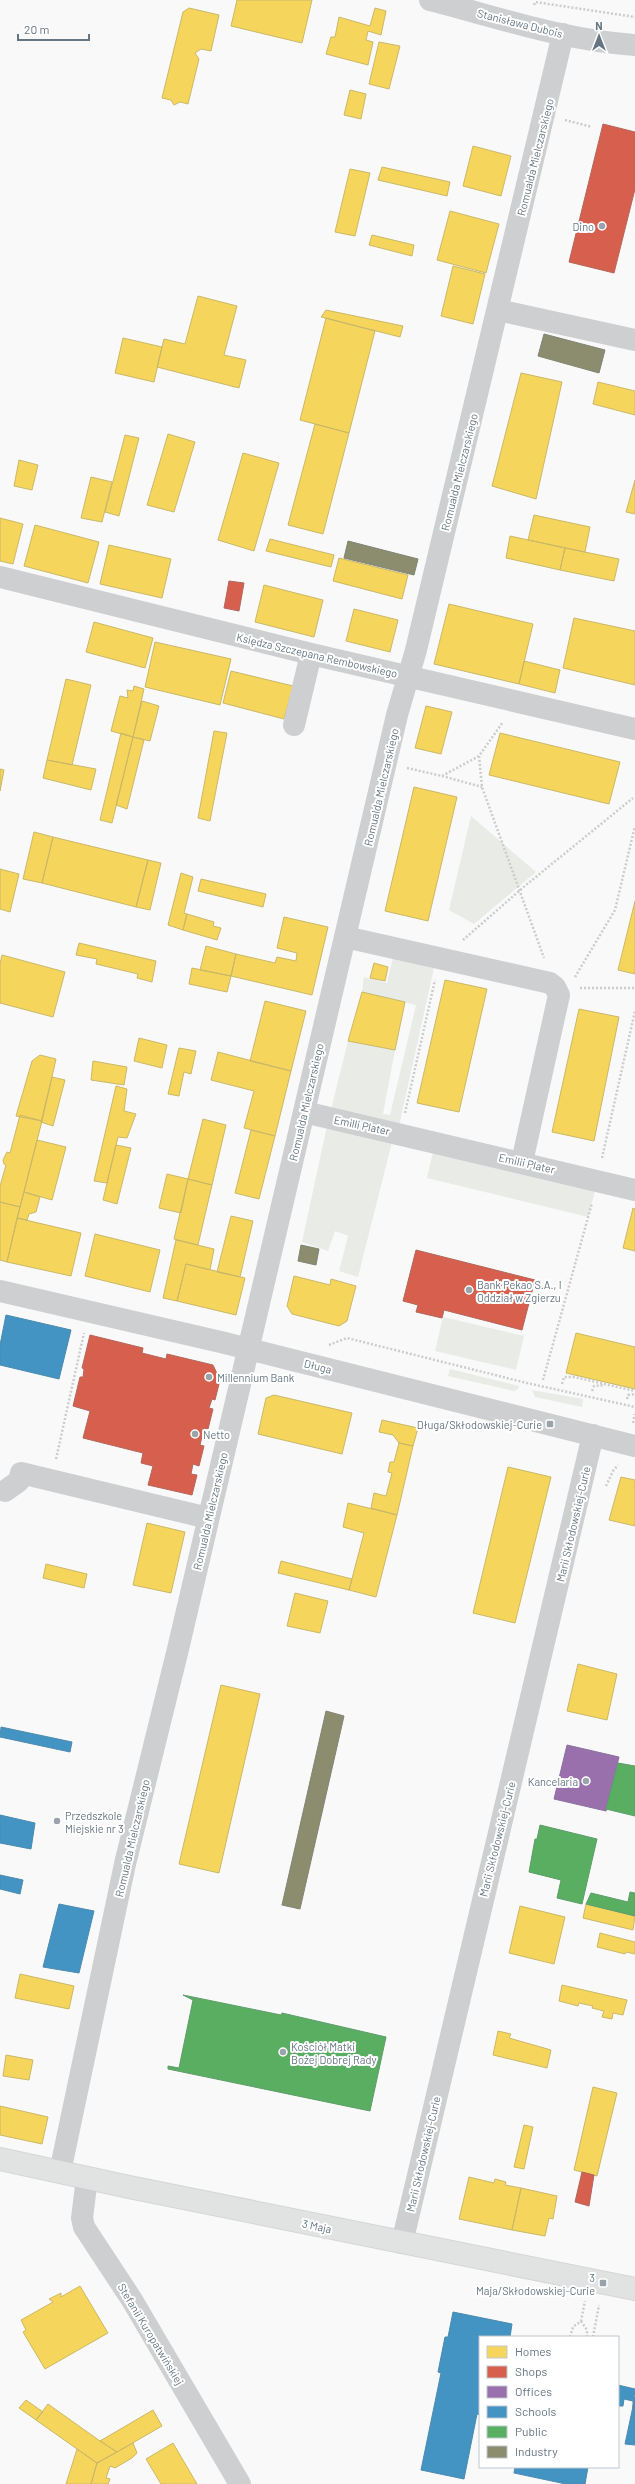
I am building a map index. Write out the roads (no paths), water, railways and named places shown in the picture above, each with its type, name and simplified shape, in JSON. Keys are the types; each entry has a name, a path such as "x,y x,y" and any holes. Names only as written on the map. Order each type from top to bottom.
{"main road":[{"name":"3 Maja","path":"0,2159 402,2243 635,2289"}],"street":[{"name":"Stanisława Dubois","path":"430,0 563,34 611,44 635,45"},
{"name":"Romualda Mielczarskiego","path":"60,2172 125,1864 345,937 498,310 563,34"},
{"path":"498,310 635,340"},
{"name":"Księdza Szczepana Rembowskiego","path":"0,577 311,654 635,729"},
{"path":"294,725 311,654"},
{"path":"345,937 550,984 559,991 522,1162"},
{"name":"Emilli Plater","path":"304,1112 410,1136"},
{"name":"Emilii Plater","path":"410,1136 522,1162 596,1189 635,1190"},
{"name":"Długa","path":"0,1291 248,1349 635,1446"},
{"name":"Marii Skłodowskiej-Curie","path":"402,2243 594,1435"},
{"path":"5,1491 19,1481 21,1473 208,1518"},
{"name":"Stefanii Kuropatwińskiej","path":"87,2178 82,2218 84,2227 132,2300 240,2484"}],"place":[{"name":"Dino","path":"602,226"},
{"name":"Bank Pekao S.A., I Oddział w Zgierzu","path":"469,1290"},
{"name":"Millennium Bank","path":"209,1377"},
{"name":"Długa/Skłodowskiej-Curie","path":"550,1424"},
{"name":"Netto","path":"195,1434"},
{"name":"Kancelaria","path":"586,1781"},
{"name":"Przedszkole Miejskie nr 3","path":"57,1821"},
{"name":"Kościół Matki Bożej Dobrej Rady","path":"283,2052"},
{"name":"3 Maja/Skłodowskiej-Curie","path":"603,2283"}]}
